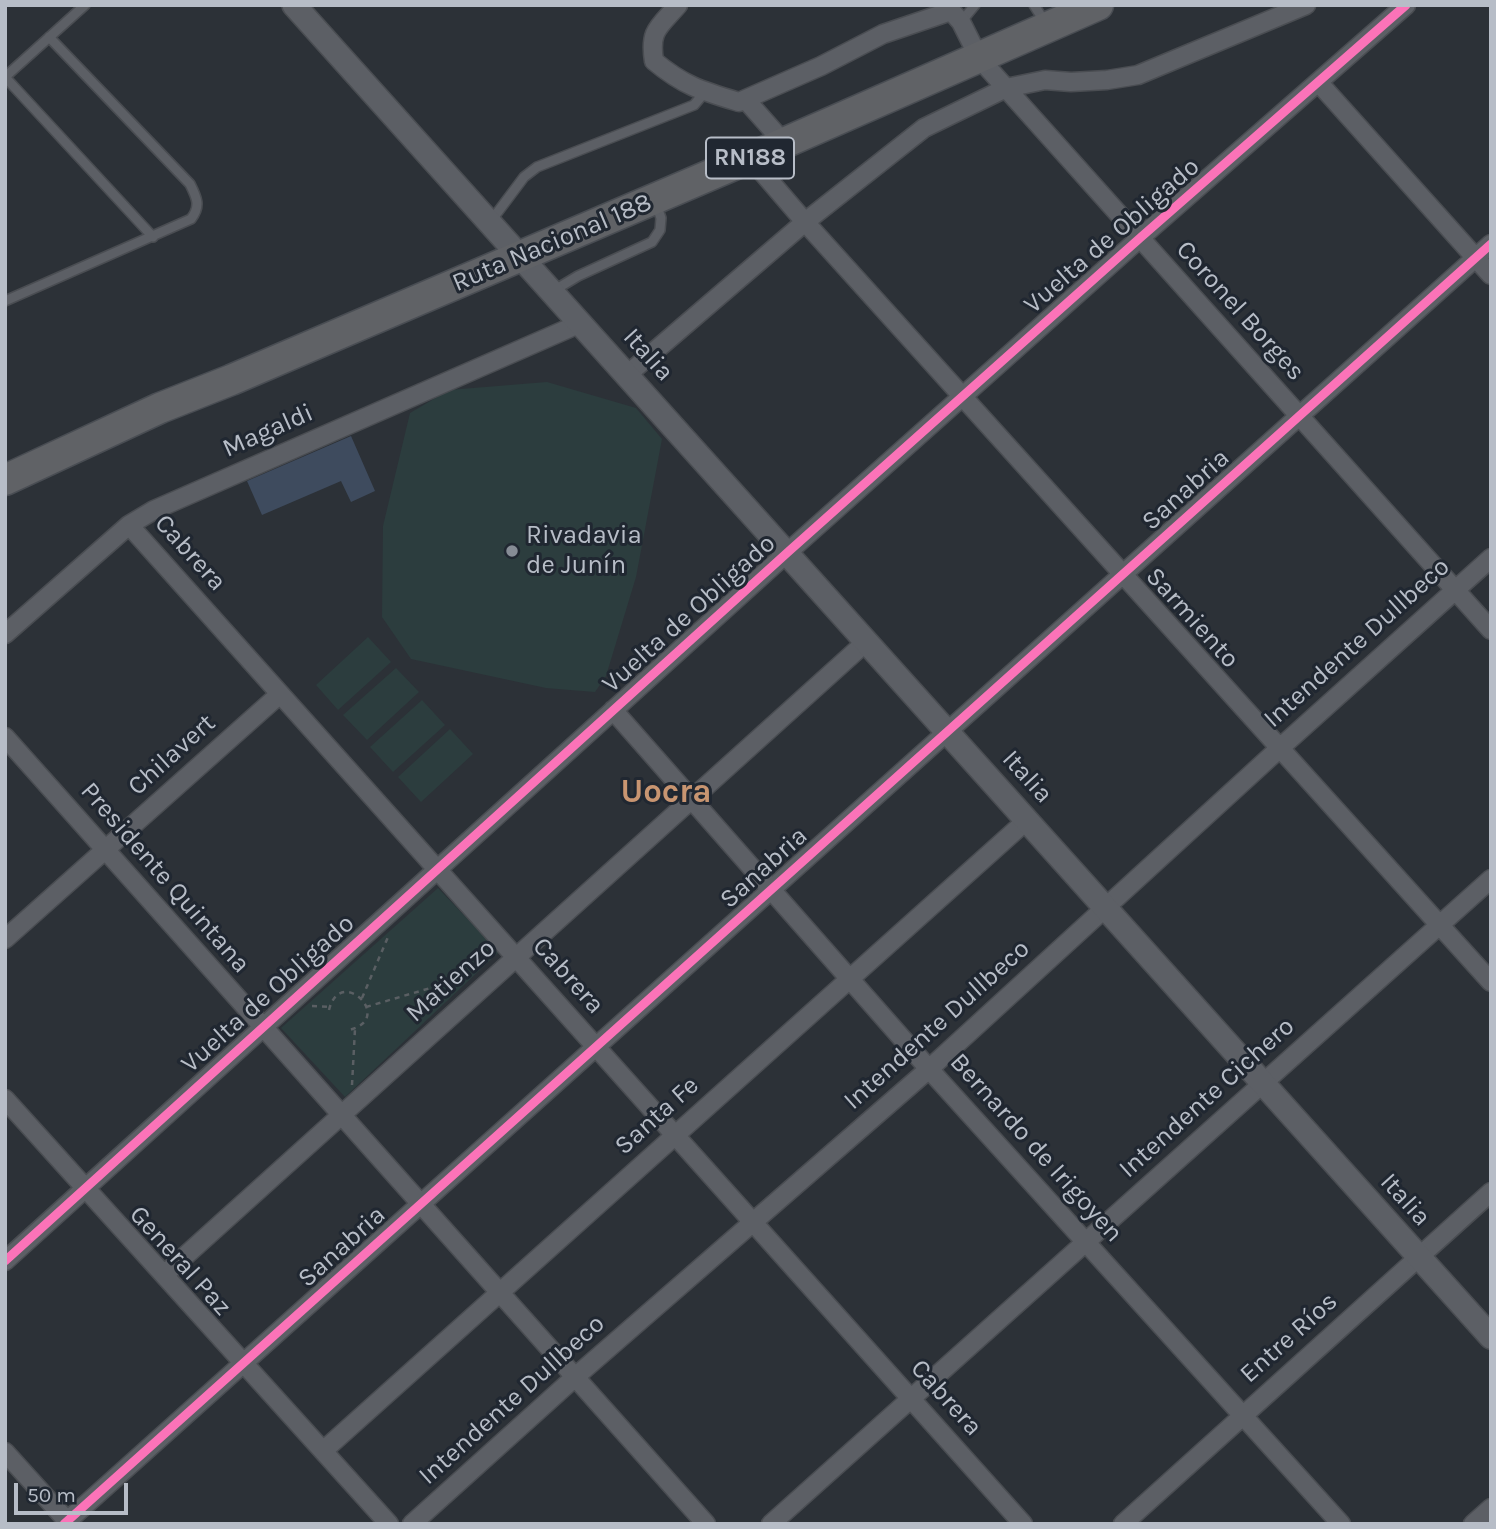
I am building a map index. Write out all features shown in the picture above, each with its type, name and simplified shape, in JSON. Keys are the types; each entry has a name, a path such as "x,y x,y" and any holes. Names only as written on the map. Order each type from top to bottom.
{"highway":[{"name":"Ruta Nacional 188","path":"5,480 160,408 244,375 979,58 1041,16 1098,5"}],"street":[{"name":"Italia","path":"294,5 1491,1337"},
{"path":"678,5 654,33 651,44 654,61 677,80 739,102 821,66 883,34 953,13"},
{"path":"628,374 805,222 924,128 1006,88 1045,80 1071,82 1138,75 1306,5"},
{"name":"Vuelta de Obligado","path":"5,1261 788,552 1406,5"},
{"name":"Coronel Borges","path":"953,13 979,58 1491,630"},
{"path":"1319,83 1491,275"},
{"path":"746,100 784,143"},
{"name":"Sarmiento","path":"750,158 1491,982"},
{"name":"Sanabria","path":"67,1523 1491,244"},
{"name":"Magaldi","path":"5,634 129,525 154,510 581,323"},
{"name":"Cabrera","path":"129,525 437,869 512,962 596,1047 1023,1524"},
{"name":"Intendente Dullbeco","path":"412,1524 574,1378 929,1069 1280,747 1491,558"},
{"name":"Matienzo","path":"164,1275 867,642"},
{"name":"Chilavert","path":"5,939 280,694"},
{"name":"Bernardo de Irigoyen","path":"613,710 929,1069 1341,1524"},
{"name":"Presidente Quintana","path":"5,737 262,1027 346,1111 420,1205 706,1524"},
{"name":"Santa Fe","path":"323,1451 1027,820"},
{"name":"Intendente Cichero","path":"771,1524 1491,879"},
{"name":"General Paz","path":"5,1099 389,1524"},
{"name":"Entre Ríos","path":"1122,1524 1491,1192"},
{"path":"5,1451 67,1523"},
{"path":"1473,1524 1491,1508"}],"lane":[{"path":"85,5 5,77 153,237"},
{"path":"953,13 975,5"},
{"path":"5,300 153,237 191,219 196,212 198,200 190,184 50,37"},
{"path":"490,223 524,177 537,167 694,105 705,92"},
{"path":"552,292 578,275 652,242 660,230 661,218 654,199"}],"path":[{"path":"362,998 388,937"},
{"path":"366,1007 512,962"},
{"path":"329,1010 330,1003 340,994 352,992 362,998 366,1007 364,1021 355,1029 349,1030"},
{"path":"346,1111 355,1029"}],"shaded area":[{"name":"Rivadavia de Junín","path":"547,382 636,408 662,439 636,577 606,676 595,692 546,688 411,659 382,617 383,526 410,413 449,390"},
{"path":"368,637 391,662 338,710 316,685"},
{"path":"396,668 419,692 367,740 343,715"},
{"path":"422,700 445,725 393,772 370,747"},
{"path":"450,729 473,754 421,802 398,777"},
{"path":"438,888 499,952 345,1097 281,1028"}],"water":[{"path":"351,436 375,491 351,502 341,481 262,515 247,481"}],"cycle path":[{"path":"5,1261 788,552 1406,5"},
{"path":"64,1524 1491,244"}],"place":[{"name":"Rivadavia de Junín","path":"512,551"}],"district":[{"name":"Uocra","path":"666,793"}]}
